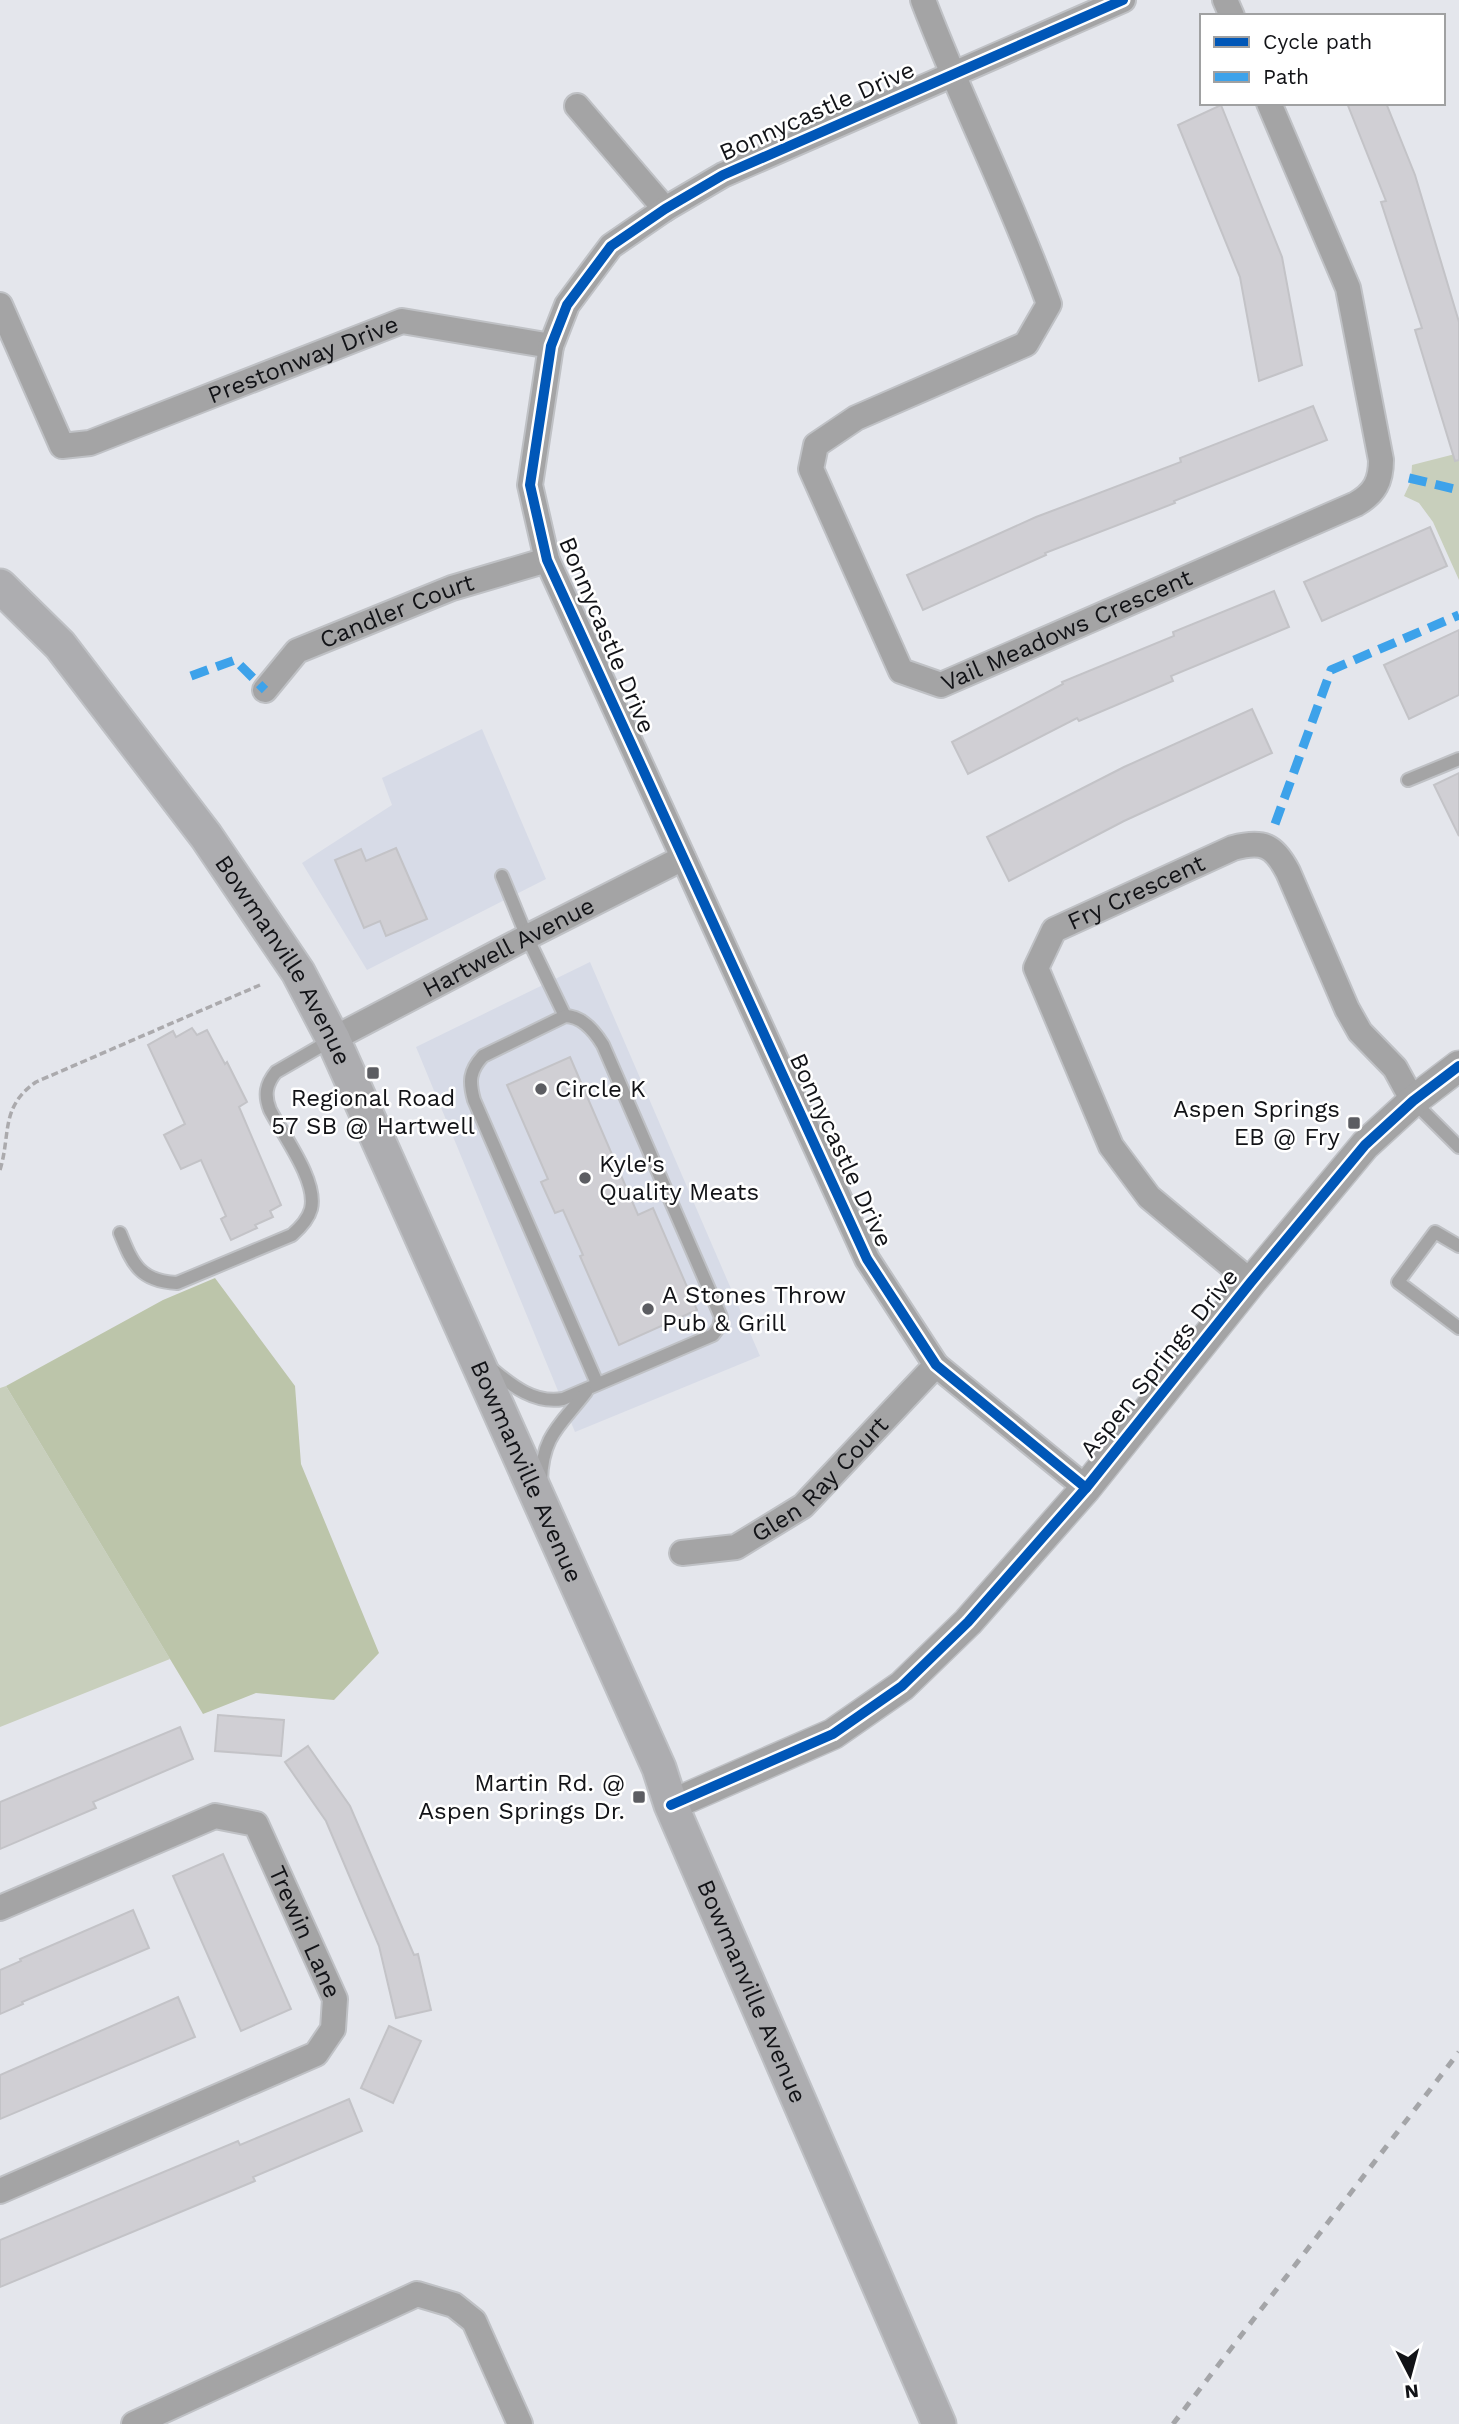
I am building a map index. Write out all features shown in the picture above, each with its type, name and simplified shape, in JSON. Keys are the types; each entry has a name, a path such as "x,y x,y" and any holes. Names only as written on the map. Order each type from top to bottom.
{"main road":[{"name":"Bowmanville Avenue","path":"0,586 61,645 206,836 298,972 333,1039 659,1768 671,1805 939,2424"}],"street":[{"path":"923,0 951,74"},
{"name":"Bonnycastle Drive","path":"1086,1488 936,1365 867,1259 547,560 530,485 551,346 567,305 611,246 665,208 723,175 1123,0"},
{"name":"Vail Meadows Crescent","path":"951,74 1030,249 1049,304 1026,344 856,418 816,445 811,469 901,671 941,685 1356,503 1367,497 1377,486 1381,474 1381,460 1348,288 1270,105"},
{"path":"577,106 665,208"},
{"name":"Prestonway Drive","path":"0,305 62,446 90,443 402,321 551,346"},
{"name":"Candler Court","path":"265,690 297,651 452,587 547,560"},
{"name":"Fry Crescent","path":"1251,1282 1149,1197 1111,1146 1037,968 1054,930 1233,848 1247,844 1273,849 1288,872 1347,1009 1360,1032 1395,1068 1413,1101"},
{"name":"Hartwell Avenue","path":"333,1039 683,858"},
{"name":"Aspen Springs Drive","path":"671,1805 833,1734 902,1686 968,1622 1086,1488 1365,1145 1413,1101 1459,1066"},
{"name":"Glen Ray Court","path":"682,1553 736,1547 803,1506 936,1365"},
{"name":"Trewin Lane","path":"0,1908 215,1816 256,1824 335,1999 332,2029 316,2054 0,2191"},
{"path":"134,2424 175,2416 417,2294 454,2305 474,2321 520,2424"}],"lane":[{"path":"1408,780 1459,759"},
{"path":"502,876 527,937 565,1016"},
{"path":"475,1355 504,1379 543,1400 564,1399 592,1387 713,1335 719,1327 721,1317 603,1045 579,1018 565,1016 482,1056 470,1075 470,1087 592,1387"},
{"path":"120,1233 130,1256 147,1277 161,1282 177,1283 292,1235 304,1224 311,1210 312,1193 308,1179 270,1110 266,1090 276,1072 333,1039"},
{"path":"1413,1101 1459,1147"},
{"path":"1459,1247 1435,1232 1398,1282 1459,1328"},
{"path":"543,1506 541,1469 547,1442 553,1431 592,1387"}],"path":[{"path":"0,1170 7,1119 16,1098 23,1090 260,985"}],"shaded area":[{"path":"482,729 546,879 367,970 302,863 392,805 382,778"},
{"path":"590,962 760,1356 575,1432 416,1047"}],"green space":[{"path":"1459,453 1459,580 1433,522 1419,503 1404,496 1411,481 1412,465"},
{"path":"215,1278 295,1386 301,1464 379,1653 334,1700 256,1693 203,1714 6,1386 163,1300"},
{"path":"6,1386 170,1659 0,1727 0,1388"}],"building":[{"path":"1221,105 1282,257 1302,365 1259,381 1240,277 1178,125"},
{"path":"1348,105 1387,105 1415,175 1459,322 1459,460 1455,461 1415,330 1422,328 1381,202 1386,201"},
{"path":"1313,406 1327,440 1045,553 1046,555 923,610 907,575 1036,517 1181,462 1180,458"},
{"path":"1430,527 1447,566 1322,621 1304,582"},
{"path":"1274,591 1289,627 1171,676 1173,681 1079,721 1077,718 968,774 952,742 1063,684 1062,682 1174,636 1173,632"},
{"path":"1459,630 1459,695 1409,719 1384,665"},
{"path":"1252,709 1272,753 1124,821 1009,881 987,837 1124,767"},
{"path":"1459,773 1459,836 1434,785"},
{"path":"396,848 427,919 386,936 380,921 364,928 335,860 361,849 366,861"},
{"path":"192,1028 197,1035 207,1030 225,1064 227,1062 247,1102 239,1107 281,1205 270,1211 273,1217 231,1240 221,1219 226,1216 201,1160 181,1169 164,1135 185,1124 148,1045 173,1031 176,1037"},
{"path":"570,1057 638,1215 653,1208 697,1310 619,1345 563,1210 555,1213 541,1182 548,1179 507,1085"},
{"path":"218,1715 284,1720 281,1756 215,1751"},
{"path":"180,1727 193,1759 93,1802 96,1808 0,1849 0,1802"},
{"path":"308,1746 350,1806 414,1955 418,1954 431,2010 396,2018 379,1946 326,1821 285,1762"},
{"path":"223,1854 291,2009 241,2031 173,1876"},
{"path":"133,1910 149,1948 0,2014 0,1970"},
{"path":"178,1997 195,2037 0,2119 0,2075"},
{"path":"389,2026 421,2041 393,2103 361,2088"},
{"path":"349,2099 362,2131 253,2177 255,2181 0,2287 0,2240 238,2141 240,2145"}],"railway":[{"path":"1173,2424 1459,2052"}],"marked path":[{"path":"1409,478 1459,490"},
{"path":"1275,824 1331,670 1459,615"},
{"path":"191,676 235,660 265,690"}],"cycle path":[{"path":"1086,1488 936,1365 867,1259 547,560 530,485 551,346 567,305 611,246 665,209 723,175 1123,0"},
{"path":"671,1805 833,1734 902,1686 968,1622 1086,1488 1365,1145 1413,1101 1459,1066"}],"place":[{"name":"Regional Road 57 SB @ Hartwell","path":"373,1073"},
{"name":"Circle K","path":"541,1089"},
{"name":"Aspen Springs EB @ Fry","path":"1354,1123"},
{"name":"Kyle's Quality Meats","path":"585,1178"},
{"name":"A Stones Throw Pub & Grill","path":"648,1309"},
{"name":"Martin Rd. @ Aspen Springs Dr.","path":"639,1797"}]}
